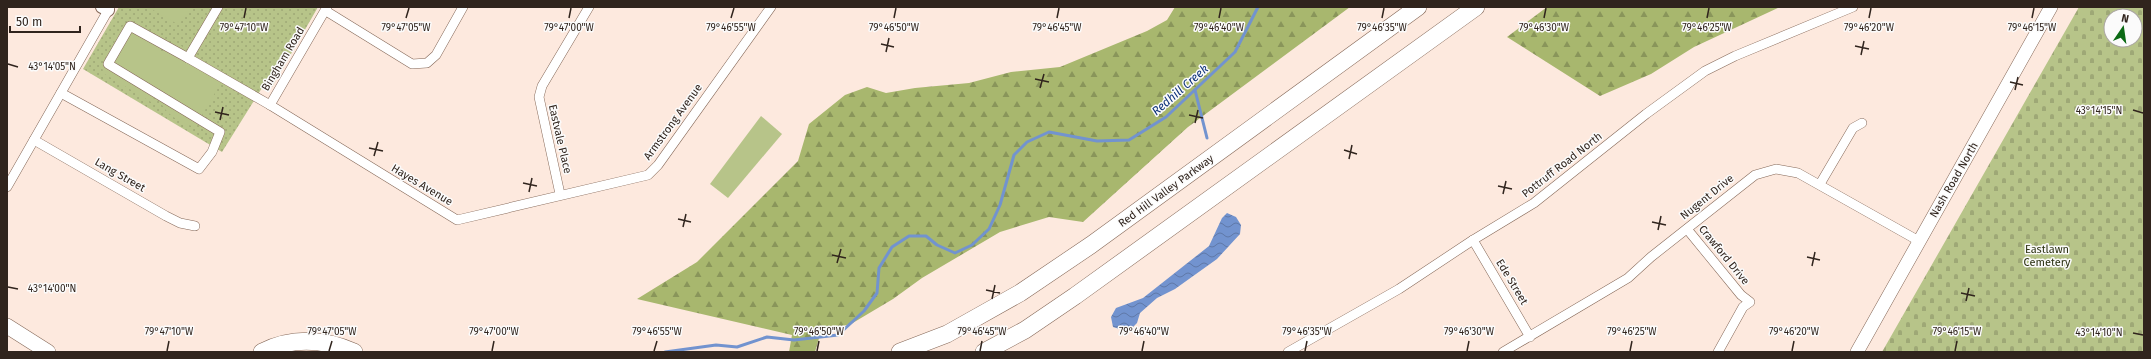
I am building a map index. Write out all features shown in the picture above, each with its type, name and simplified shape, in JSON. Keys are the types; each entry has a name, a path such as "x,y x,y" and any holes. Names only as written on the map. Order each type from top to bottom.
{"highway":[{"name":"Red Hill Valley Parkway","path":"900,352 947,334 1020,293 1091,245 1418,7"},
{"path":"984,352 1025,330 1076,296 1476,7"},
{"path":"262,352 275,346 298,341 337,345 354,352"}],"main road":[{"name":"Nash Road North","path":"1857,352 2051,7"},
{"path":"7,326 48,352"}],"street":[{"path":"188,58 218,7"},
{"path":"327,9 412,64 427,64 436,54 463,7"},
{"name":"Eastvale Place","path":"560,194 539,97 542,86 589,7"},
{"name":"Armstrong Avenue","path":"464,219 560,194 648,175 658,165 771,7"},
{"name":"Pottruff Road North","path":"1288,352 1399,289 1473,240 1534,203 1646,114 1705,71 1736,56 1854,7"},
{"path":"7,187 61,93 107,8"},
{"name":"Bingham Road","path":"287,117 270,105 327,9"},
{"path":"61,93 199,169 212,152 220,132 108,64 130,26 270,105"},
{"name":"Hayes Avenue","path":"287,117 452,218 464,219"},
{"path":"1820,184 1853,128 1862,123"},
{"name":"Lang Street","path":"34,140 166,216 195,226"},
{"name":"Nugent Drive","path":"1503,352 1628,278 1651,256 1755,175 1776,170 1798,173 1820,184 1919,242"},
{"name":"Crawford Drive","path":"1687,229 1741,295 1750,302 1743,307 1718,352"},
{"name":"Ede Street","path":"1473,240 1530,337"}],"green space":[{"path":"119,7 318,7 272,87 265,83 222,152 83,69"},
{"path":"148,7 190,7 179,25"},
{"path":"1175,7 1350,7 1188,127 1083,222 1049,217 1000,232 922,278 893,299 851,324 821,331 815,352 789,352 792,335 637,299 697,262 798,161 809,124 845,95 867,87 886,93 915,88 969,83 1011,72 1060,67 1147,31 1167,20"},
{"path":"1547,7 1780,7 1694,47 1651,74 1600,96 1507,37"},
{"name":"Eastlawn Cemetery","path":"2079,7 2144,7 2144,352 1882,352"},
{"path":"124,24 141,32 151,40 161,55 174,41 220,73 222,81 195,127 172,116 163,106 157,94 151,102 103,73 102,65"},
{"path":"761,116 782,134 728,198 710,184"}],"water":[{"path":"1227,213 1236,217 1241,225 1240,234 1217,259 1175,289 1157,298 1140,313 1137,323 1133,327 1123,330 1113,327 1111,317 1116,308 1143,298 1209,246 1222,218"}],"waterway":[{"name":"Redhill Creek","path":"665,352 716,345 737,347 767,337 794,340 838,335 864,311 877,293 879,268 892,247 909,236 926,236 937,245 955,253 972,245 989,229 1000,205 1014,155 1027,142 1049,132 1097,141 1129,140 1166,117 1235,52 1258,7"},
{"path":"1195,90 1207,138"}]}
